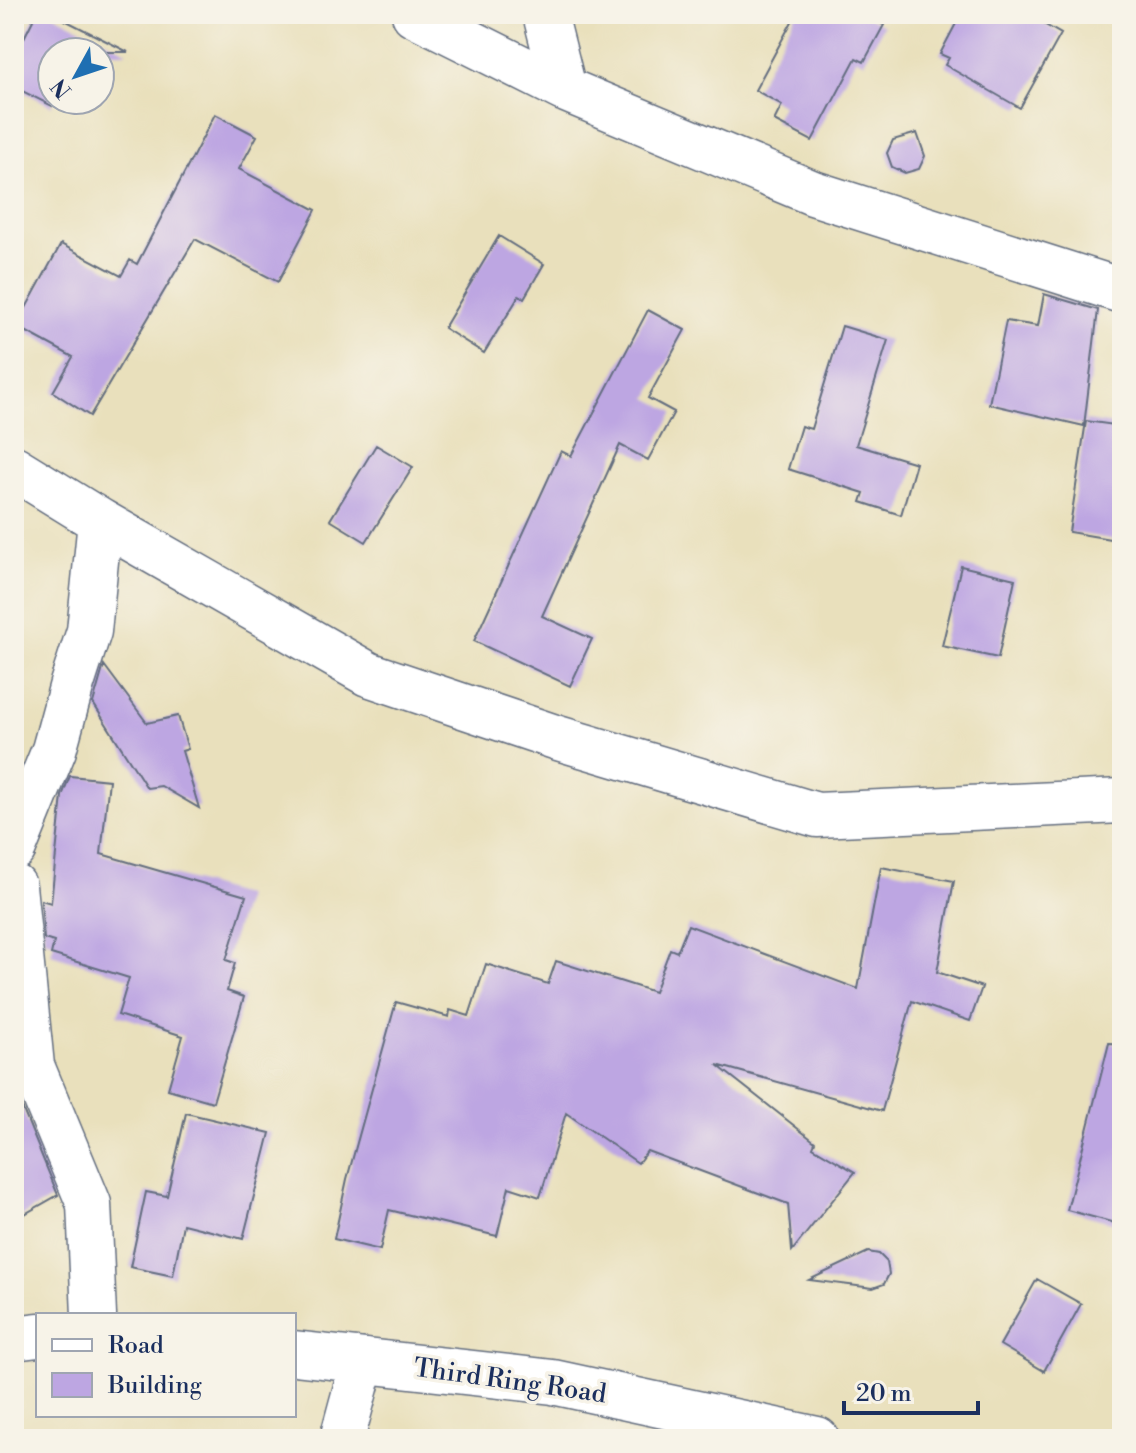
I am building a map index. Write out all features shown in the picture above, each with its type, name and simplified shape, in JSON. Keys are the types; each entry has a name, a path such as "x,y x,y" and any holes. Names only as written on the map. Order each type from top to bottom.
{"street":[{"path":"545,14 564,89"},
{"path":"424,16 564,89 813,193 1122,291"},
{"path":"14,468 100,521 368,674 558,738 817,815 1122,801"},
{"path":"14,848 54,750 89,631 100,521"},
{"path":"14,886 32,1066 89,1204 94,1313"},
{"path":"14,1338 36,1335"},
{"name":"Third Ring Road","path":"296,1353 553,1382 817,1439"},
{"path":"342,1439 363,1361"}],"building":[{"path":"36,14 53,14 96,36 36,36 36,98 14,87 14,58"},
{"path":"796,14 863,14 884,25 864,62 856,58 812,141 774,121 782,105 755,90"},
{"path":"961,14 1026,14 1061,34 1020,108 945,65 949,58 940,54"},
{"path":"215,114 257,136 239,169 316,210 278,282 195,239 90,416 53,392 73,357 16,326 61,244 121,276 130,260 137,264"},
{"path":"917,133 925,156 919,169 905,173 892,167 887,153 893,140"},
{"path":"499,236 544,264 524,298 519,296 484,353 444,328"},
{"path":"1044,294 1098,310 1084,426 989,404 1006,321 1038,326"},
{"path":"648,310 685,330 648,398 674,412 648,460 620,445 542,616 592,639 570,686 474,641 561,451 571,456"},
{"path":"842,326 888,340 856,445 916,463 901,515 861,502 864,493 788,469 801,426 811,429"},
{"path":"1086,421 1122,426 1122,541 1069,532"},
{"path":"376,445 413,467 366,542 330,520"},
{"path":"961,566 1015,579 998,658 942,646"},
{"path":"104,665 147,723 178,716 188,749 182,751 199,808 161,786 147,788 93,703"},
{"path":"70,776 109,780 101,854 246,896 226,960 235,963 227,991 244,997 213,1102 168,1089 183,1036 118,1015 129,978 51,954 54,942 44,939 41,900 51,903 62,796"},
{"path":"881,867 954,881 937,972 982,987 970,1021 912,1001 882,1111 717,1065 815,1142 813,1147 855,1172 792,1251 788,1204 647,1151 638,1163 566,1113 540,1197 509,1187 497,1236 389,1210 380,1250 334,1239 347,1179 396,1002 449,1017 450,1010 469,1016 486,964 548,984 556,961 654,992 670,949 677,952 688,925 858,989"},
{"path":"1109,1043 1122,1044 1122,1225 1067,1210"},
{"path":"14,1088 58,1195 14,1220"},
{"path":"186,1113 270,1133 243,1239 183,1224 173,1276 130,1267 146,1192 167,1196"},
{"path":"868,1252 879,1254 887,1262 889,1274 884,1284 873,1288 809,1280"},
{"path":"1037,1279 1081,1304 1044,1371 1000,1345"}]}
